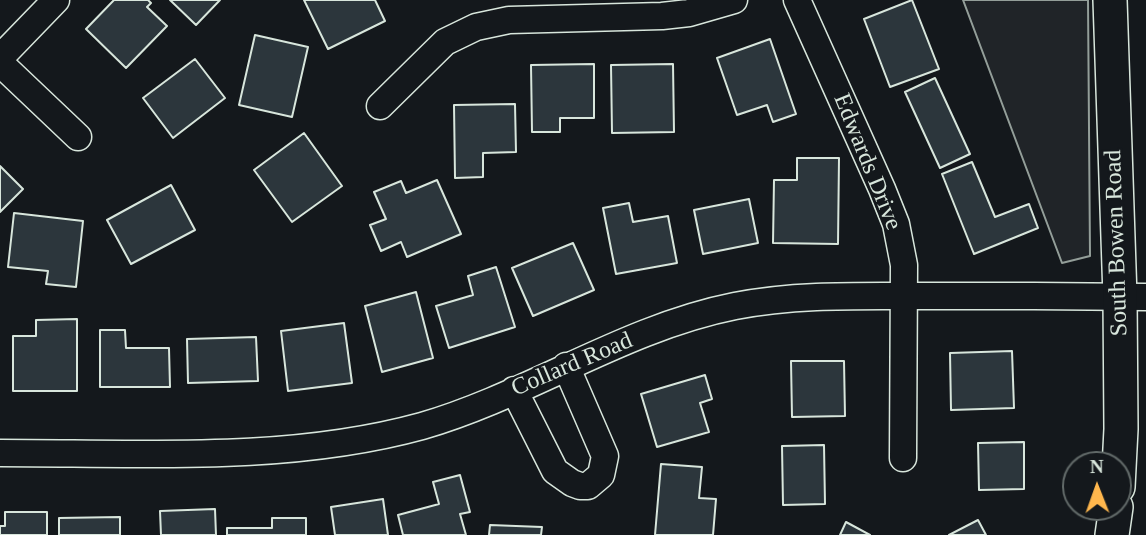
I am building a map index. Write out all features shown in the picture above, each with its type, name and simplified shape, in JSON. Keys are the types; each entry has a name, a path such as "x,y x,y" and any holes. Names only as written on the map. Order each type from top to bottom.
{"main road":[{"name":"South Bowen Road","path":"1110,0 1110,37 1133,297 1120,451"}],"street":[{"path":"0,58 56,0"},
{"path":"380,106 445,42 476,27 509,20 662,16 689,13 734,0"},
{"name":"Edwards Drive","path":"797,0 890,206 904,265 903,458"},
{"path":"0,64 78,137"},
{"name":"Collard Road","path":"0,453 232,452 303,446 383,434 467,410 660,328 732,306 800,298 1133,297"},
{"path":"514,390 555,471 572,483 588,486 601,475 605,456 566,366"}],"shaded area":[{"path":"963,0 1088,0 1090,256 1062,263"}],"building":[{"path":"114,0 148,0 151,3 147,7 167,26 126,68 86,29"},
{"path":"170,0 220,0 196,25"},
{"path":"304,0 375,0 385,21 328,49"},
{"path":"912,0 939,69 890,87 864,19"},
{"path":"255,35 308,47 292,117 239,105"},
{"path":"770,39 796,114 773,122 767,105 737,115 717,58"},
{"path":"195,59 225,98 173,138 143,98"},
{"path":"594,64 594,118 560,118 560,132 532,132 531,65"},
{"path":"673,64 674,132 612,133 611,65"},
{"path":"935,78 970,154 940,168 905,92"},
{"path":"515,104 516,152 483,153 483,177 455,178 454,105"},
{"path":"304,133 342,186 292,222 254,170"},
{"path":"797,158 839,158 838,244 773,243 774,180 797,180"},
{"path":"972,162 995,217 1029,204 1038,228 974,254 942,174"},
{"path":"0,166 23,189 0,212"},
{"path":"437,180 461,234 407,257 401,242 381,251 370,225 386,219 374,192 401,181 406,193"},
{"path":"171,185 195,230 131,264 107,220"},
{"path":"749,199 758,243 703,254 694,210"},
{"path":"629,203 633,222 668,216 677,263 616,274 603,208"},
{"path":"14,213 83,221 76,287 46,284 48,271 8,267"},
{"path":"573,243 594,290 533,316 512,268"},
{"path":"496,267 515,327 449,348 436,306 473,295 468,276"},
{"path":"416,292 433,358 382,372 365,306"},
{"path":"77,319 77,391 13,391 13,336 36,336 36,320"},
{"path":"344,323 352,383 288,391 281,331"},
{"path":"100,330 125,330 126,348 169,348 170,387 100,387"},
{"path":"256,337 258,381 188,383 187,339"},
{"path":"1012,351 1014,408 951,410 950,353"},
{"path":"791,361 844,361 845,416 792,417"},
{"path":"705,375 712,399 700,403 709,432 657,447 641,394"},
{"path":"1024,442 1024,489 979,490 978,443"},
{"path":"824,445 825,504 783,505 782,446"},
{"path":"661,464 702,467 699,498 716,499 713,535 655,535"},
{"path":"460,475 470,512 460,514 466,535 403,535 398,515 439,504 433,482"},
{"path":"383,499 388,535 335,535 331,507"},
{"path":"215,509 216,535 161,535 160,511"},
{"path":"5,512 47,512 47,535 0,535 0,526 5,526"},
{"path":"120,517 120,535 59,535 59,518"},
{"path":"272,518 306,518 306,535 227,535 227,528 272,528"},
{"path":"978,520 986,535 949,535"},
{"path":"846,522 870,535 840,535"},
{"path":"490,525 542,527 541,535 489,535"}]}
